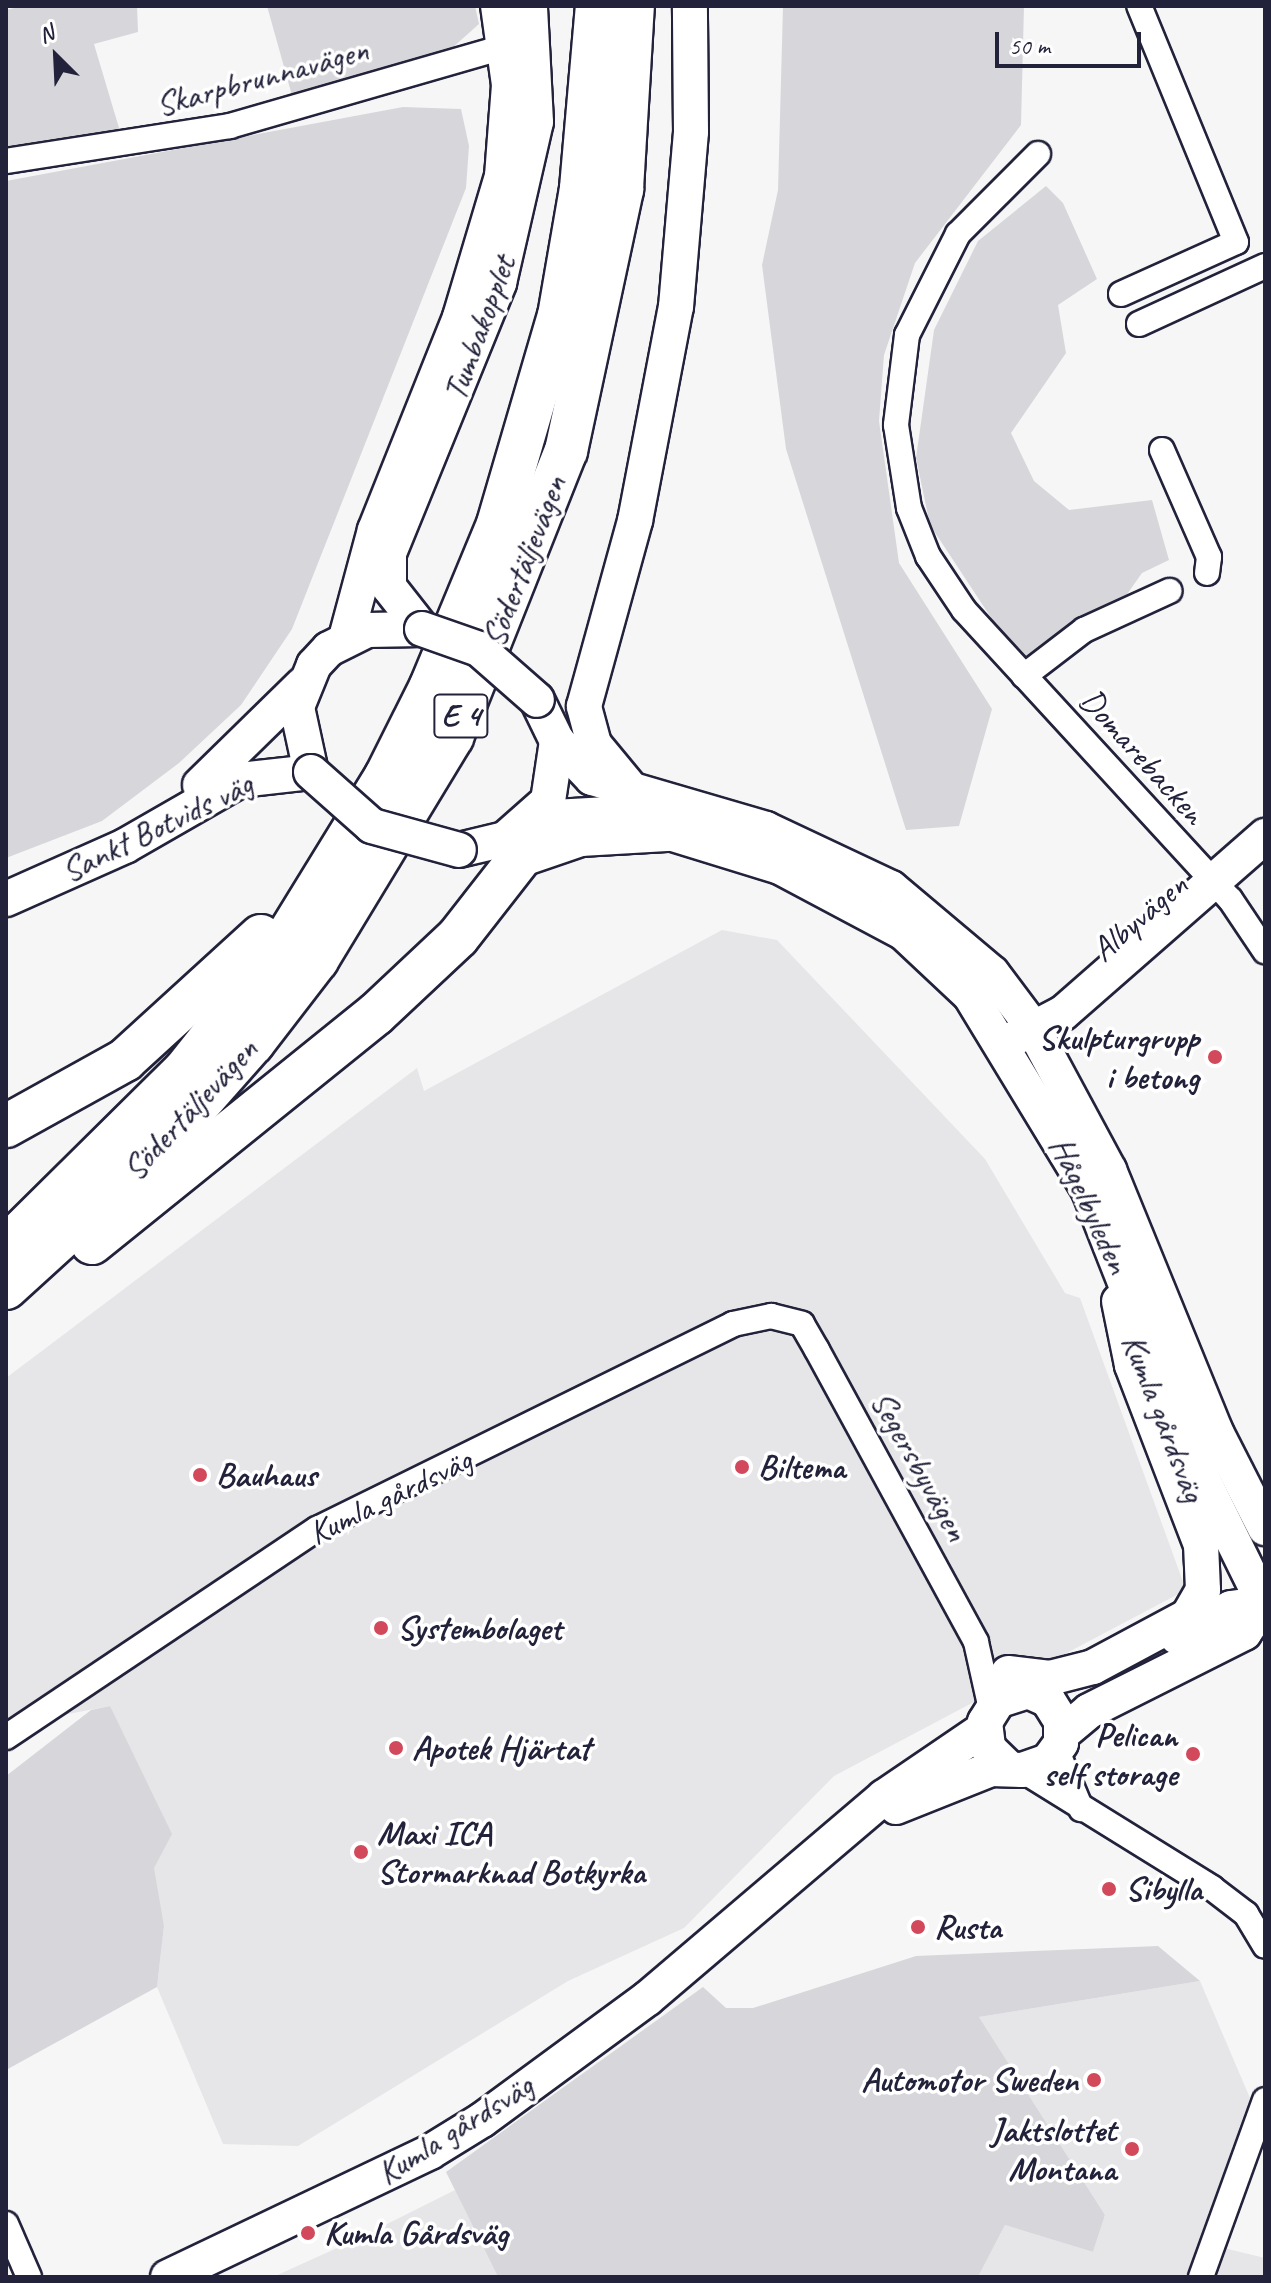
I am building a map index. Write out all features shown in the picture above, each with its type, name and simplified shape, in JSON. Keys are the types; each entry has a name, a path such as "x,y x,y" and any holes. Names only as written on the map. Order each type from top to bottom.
{"highway":[{"name":"E 4","path":"6,1247 184,1071 274,958 342,851 431,686 527,437 581,188 597,6"},
{"name":"Södertäljevägen","path":"6,1288 160,1148 253,1043 317,960 452,737 566,451 622,189 633,6"},
{"path":"6,1310 275,1103 420,973 530,850 580,835 667,830"},
{"path":"420,973 463,909 474,848"},
{"path":"6,1126 75,1092 172,1023 342,851"}],"main road":[{"name":"Tumbakopplet","path":"402,622 389,587 389,553 499,283 536,122 519,43 498,6"},
{"name":"Tumbakopplet","path":"346,638 375,530 493,211 510,130 519,43 530,6"},
{"path":"632,790 585,725 602,629 638,507 676,307 691,132 690,6"},
{"path":"549,722 479,649 402,622 346,638 302,685 297,727 311,772 372,826 474,848 536,818 555,781 549,722 602,629"},
{"name":"Sankt Botvids väg","path":"6,877 181,798 257,736 302,685"},
{"name":"Hågelbyleden","path":"549,722 577,768 632,790 766,829 891,888 959,938 1109,1170 1216,1432 1265,1528"},
{"name":"Sankt Botvids väg","path":"6,899 125,846 240,780 311,772"},
{"name":"Hågelbyleden","path":"536,818 608,814 780,867 904,933 970,995 1019,1035 1089,1191 1209,1494 1265,1604"},
{"name":"Albyvägen","path":"1019,1035 1058,986 1205,872 1265,834"},
{"name":"Kumla gårdsväg","path":"1089,1191 1119,1300 1219,1561 1210,1605 1182,1634"},
{"path":"1060,1742 1028,1688 1050,1678 1093,1667 1188,1616 1203,1590 1201,1545 1132,1365 1119,1300"},
{"name":"Kumla gårdsväg","path":"168,2277 430,2152 482,2120 648,1998 862,1816 1028,1688 1182,1634 1231,1608 1265,1604"},
{"name":"Kumla gårdsväg","path":"862,1816 1016,1769 1060,1742 1089,1711 1244,1633 1265,1604"},
{"path":"987,1719 988,1748 1016,1769"}],"street":[{"path":"1121,294 1236,242 1139,6"},
{"name":"Skarpbrunnavägen","path":"6,161 230,126 519,43"},
{"name":"Domarebacken","path":"1038,154 958,234 921,296 907,335 896,425 909,508 928,556 964,610 1205,872 1265,951"},
{"path":"1139,324 1265,266"},
{"path":"1162,450 1209,557 1207,573"},
{"path":"1024,676 1084,630 1169,591"},
{"name":"Kumla gårdsväg","path":"6,1737 317,1529 733,1324 771,1316 802,1324"},
{"name":"Segersbyvägen","path":"802,1324 976,1642 1028,1688"},
{"name":"Segersbyvägen","path":"976,1642 987,1719"},
{"path":"1060,1742 1081,1809"},
{"path":"1016,1769 1212,1888 1246,1914 1265,1946"},
{"path":"1201,2277 1265,2100"},
{"path":"6,2224 29,2277"}],"shaded area":[{"path":"22,6 137,6 138,32 94,44 122,138 6,152 6,10"},
{"path":"267,6 475,6 479,24 451,49 293,99"},
{"path":"783,6 1024,6 1021,125 915,263 884,355 879,421 899,563 992,709 959,826 906,830 786,449 762,265 778,190"},
{"path":"403,107 461,109 469,146 466,188 292,629 241,705 179,763 102,821 6,858 6,181"},
{"path":"1046,186 1063,203 1097,279 1058,305 1066,353 1011,433 1034,481 1069,510 1152,500 1169,560 1142,573 1123,600 1019,660 930,525 916,458 934,330 978,241"},
{"path":"722,930 777,940 985,1159 1065,1293 1080,1298 1186,1590 834,1776 684,1928 568,1981 298,2146 223,2144 157,1987 164,1926 110,1706 6,1726 6,1378 417,1068 424,1091"},
{"path":"110,1706 172,1834 154,1868 164,1926 157,1987 6,2070 6,1776 91,1710"},
{"path":"1158,1946 1200,1981 979,2017 1105,2215 1093,2252 1005,2225 978,2277 498,2277 446,2172 703,1987 726,2008 753,2008 916,1956"},
{"path":"1200,1981 1250,2098 1199,2242 1265,2258 1265,2277 978,2277 1005,2225 1093,2252 1105,2215 979,2017"},
{"path":"455,2190 498,2277 273,2277 357,2239"}],"place":[{"name":"Skulpturgrupp i betong","path":"1215,1057"},
{"name":"Biltema","path":"742,1467"},
{"name":"Bauhaus","path":"200,1475"},
{"name":"Systembolaget","path":"381,1628"},
{"name":"Apotek Hjärtat","path":"396,1748"},
{"name":"Pelican self storage","path":"1193,1754"},
{"name":"Maxi ICA Stormarknad Botkyrka","path":"361,1852"},
{"name":"Sibylla","path":"1109,1889"},
{"name":"Rusta","path":"918,1927"},
{"name":"Automotor Sweden","path":"1094,2080"},
{"name":"Jaktslottet Montana","path":"1132,2149"},
{"name":"Kumla Gårdsväg","path":"308,2233"}]}
